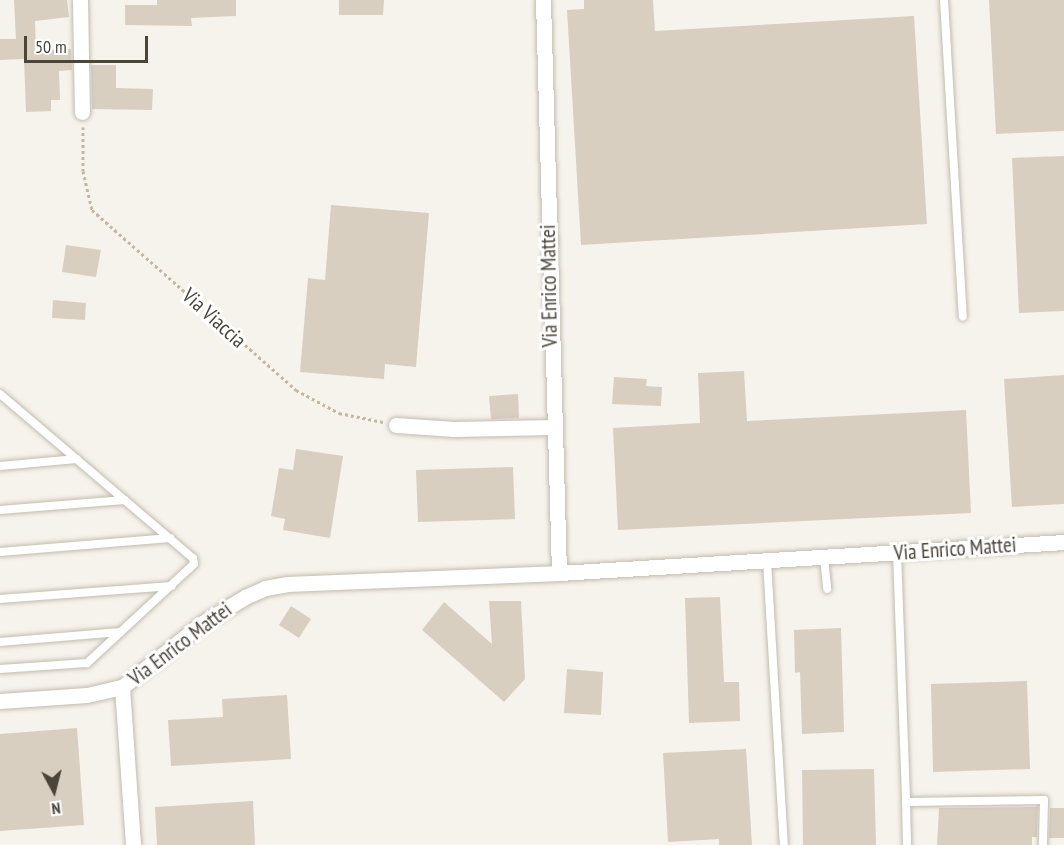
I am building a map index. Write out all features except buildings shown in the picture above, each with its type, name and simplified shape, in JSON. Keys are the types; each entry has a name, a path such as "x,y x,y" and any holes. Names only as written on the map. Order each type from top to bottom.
{"street":[{"path":"80,0 82,112"},
{"name":"Via Enrico Mattei","path":"543,0 553,428 559,573"},
{"path":"396,425 454,429 553,428"},
{"name":"Via Enrico Mattei","path":"0,701 87,695 122,687 201,624 244,597 265,588 288,584 559,573 1064,542"},
{"name":"Via Enrico Mattei","path":"122,687 133,845"}],"lane":[{"path":"944,0 963,316"},
{"path":"0,394 193,558 194,564 173,586 87,663 0,669"},
{"path":"0,466 77,459"},
{"path":"0,510 125,500"},
{"path":"0,552 170,538"},
{"path":"897,553 907,845"},
{"path":"824,558 827,589"},
{"path":"767,561 784,845"},
{"path":"0,599 173,586"},
{"path":"0,642 121,633"},
{"path":"906,802 1044,800 1043,845"}],"path":[{"name":"Via Viaccia","path":"82,112 83,171 92,210 296,390 339,413 396,425"}]}
